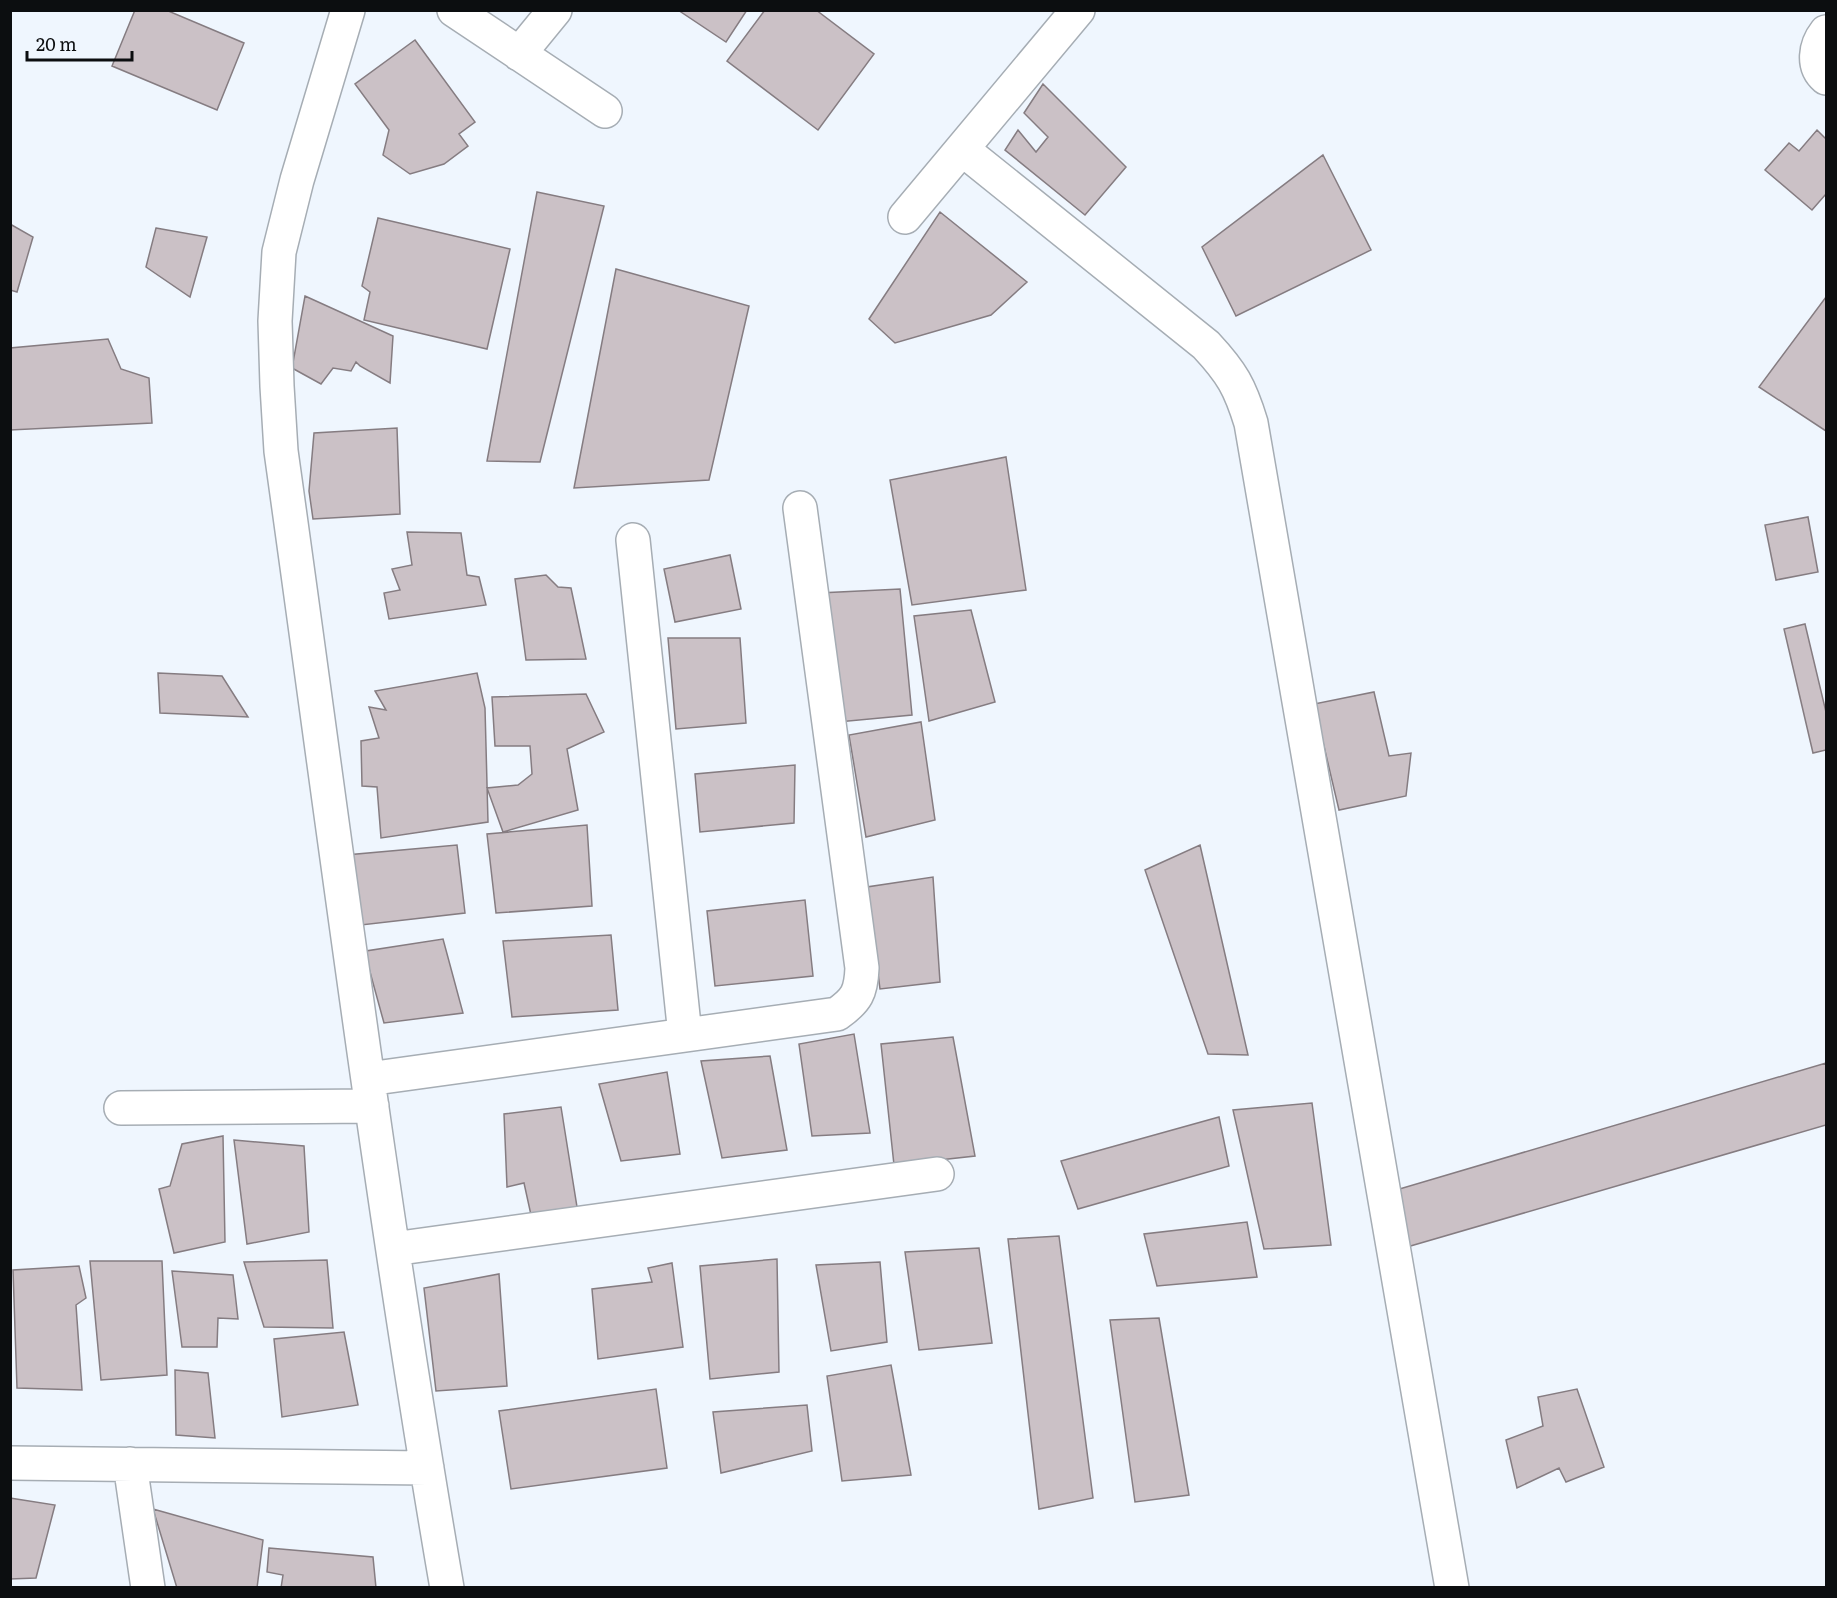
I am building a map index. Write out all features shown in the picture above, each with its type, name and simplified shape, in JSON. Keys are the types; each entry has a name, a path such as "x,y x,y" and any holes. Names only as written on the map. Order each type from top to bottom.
{"street":[{"path":"348,10 297,180 279,252 275,321 281,452 370,1093 447,1587"},
{"path":"454,10 605,111"},
{"path":"519,54 555,10"},
{"path":"905,217 1078,10"},
{"path":"1827,32 1821,38 1816,56 1818,66 1827,78"},
{"path":"962,149 1206,345 1226,367 1241,393 1251,423 1452,1587"},
{"path":"121,1108 370,1093 686,1035 837,1014 852,1004 861,986 862,968 800,508"},
{"path":"633,540 686,1035"},
{"path":"393,1249 937,1174"},
{"path":"10,1463 427,1468"},
{"path":"130,1464 148,1587"}],"building":[{"path":"135,10 166,10 244,43 217,110 112,66"},
{"path":"678,10 747,10 726,42"},
{"path":"765,10 816,10 874,54 818,130 727,61"},
{"path":"415,40 475,122 459,134 468,146 444,164 410,174 383,155 389,130 355,84"},
{"path":"1043,84 1126,167 1085,215 1005,150 1018,130 1036,152 1048,137 1024,113"},
{"path":"1817,130 1826,139 1826,194 1812,210 1765,170 1789,143 1799,151"},
{"path":"1323,155 1371,250 1236,316 1202,247"},
{"path":"537,192 604,206 540,462 487,461"},
{"path":"940,212 1027,282 991,315 895,343 869,319"},
{"path":"378,218 510,249 487,349 364,320 370,292 362,286"},
{"path":"10,224 33,237 17,292 10,290"},
{"path":"156,228 207,237 190,297 146,267"},
{"path":"616,269 749,306 709,480 574,488"},
{"path":"305,296 393,336 390,383 356,362 351,371 333,368 321,384 292,368"},
{"path":"1826,297 1826,431 1759,387"},
{"path":"108,339 121,369 149,378 152,423 10,430 10,348"},
{"path":"397,428 400,514 313,519 309,491 314,433"},
{"path":"1006,457 1026,590 912,605 890,480"},
{"path":"1808,517 1818,572 1776,580 1765,525"},
{"path":"407,532 461,533 467,575 479,577 486,605 389,619 384,593 400,590 392,569 412,565"},
{"path":"730,555 741,609 675,622 664,569"},
{"path":"546,575 558,587 571,588 586,659 526,660 515,579"},
{"path":"900,589 912,715 838,722 819,593"},
{"path":"971,610 995,702 929,721 914,616"},
{"path":"1805,624 1826,712 1826,750 1813,753 1784,629"},
{"path":"668,638 740,638 746,723 676,729"},
{"path":"158,673 222,676 248,717 160,713"},
{"path":"477,673 485,708 488,822 381,838 377,787 362,786 361,741 379,738 369,707 386,710 375,691"},
{"path":"1374,692 1389,756 1411,753 1406,796 1339,810 1314,704"},
{"path":"586,694 604,732 567,749 578,810 503,832 487,788 518,785 532,774 530,746 495,746 492,697"},
{"path":"921,722 935,820 866,837 849,735"},
{"path":"795,765 794,823 700,832 695,774"},
{"path":"587,825 592,906 496,913 487,834"},
{"path":"457,845 465,913 361,925 346,855"},
{"path":"1200,845 1248,1055 1208,1054 1145,870"},
{"path":"933,877 940,982 880,989 867,887"},
{"path":"805,900 813,976 715,986 707,911"},
{"path":"611,935 618,1010 512,1017 503,941"},
{"path":"443,939 463,1013 384,1023 366,951"},
{"path":"854,1034 870,1133 812,1136 799,1044"},
{"path":"953,1037 975,1156 894,1165 881,1044"},
{"path":"770,1056 787,1150 722,1158 701,1061"},
{"path":"1826,1063 1826,1125 1407,1247 1396,1190"},
{"path":"667,1072 680,1154 621,1161 599,1084"},
{"path":"1312,1103 1331,1245 1264,1249 1233,1110"},
{"path":"561,1107 577,1207 531,1215 524,1183 507,1187 504,1114"},
{"path":"1219,1117 1229,1166 1078,1209 1061,1161"},
{"path":"223,1136 225,1242 174,1253 159,1189 170,1186 182,1144"},
{"path":"234,1140 304,1146 309,1232 247,1244"},
{"path":"1247,1222 1257,1277 1157,1286 1144,1234"},
{"path":"1059,1236 1093,1498 1039,1509 1008,1239"},
{"path":"979,1248 992,1343 919,1350 905,1252"},
{"path":"777,1259 779,1372 710,1379 700,1266"},
{"path":"327,1260 333,1328 264,1327 244,1262"},
{"path":"90,1261 162,1261 167,1375 101,1380"},
{"path":"880,1262 887,1342 831,1351 816,1265"},
{"path":"672,1263 683,1347 598,1359 592,1289 652,1282 648,1268"},
{"path":"79,1266 86,1298 76,1305 82,1390 17,1388 13,1270"},
{"path":"172,1271 233,1275 238,1319 218,1318 217,1347 182,1347"},
{"path":"499,1274 507,1386 436,1391 424,1288"},
{"path":"1159,1318 1189,1495 1135,1502 1110,1320"},
{"path":"344,1332 358,1405 282,1417 274,1339"},
{"path":"891,1365 911,1475 842,1481 827,1376"},
{"path":"175,1370 208,1373 215,1438 176,1435"},
{"path":"656,1389 667,1468 511,1489 499,1411"},
{"path":"1577,1389 1604,1467 1566,1482 1559,1468 1517,1488 1506,1440 1543,1426 1538,1397"},
{"path":"807,1405 812,1451 721,1473 713,1412"},
{"path":"10,1498 55,1505 36,1578 10,1579"},
{"path":"153,1509 263,1540 257,1588 177,1588"},
{"path":"269,1548 373,1557 376,1588 281,1588 283,1575 267,1572"}]}
